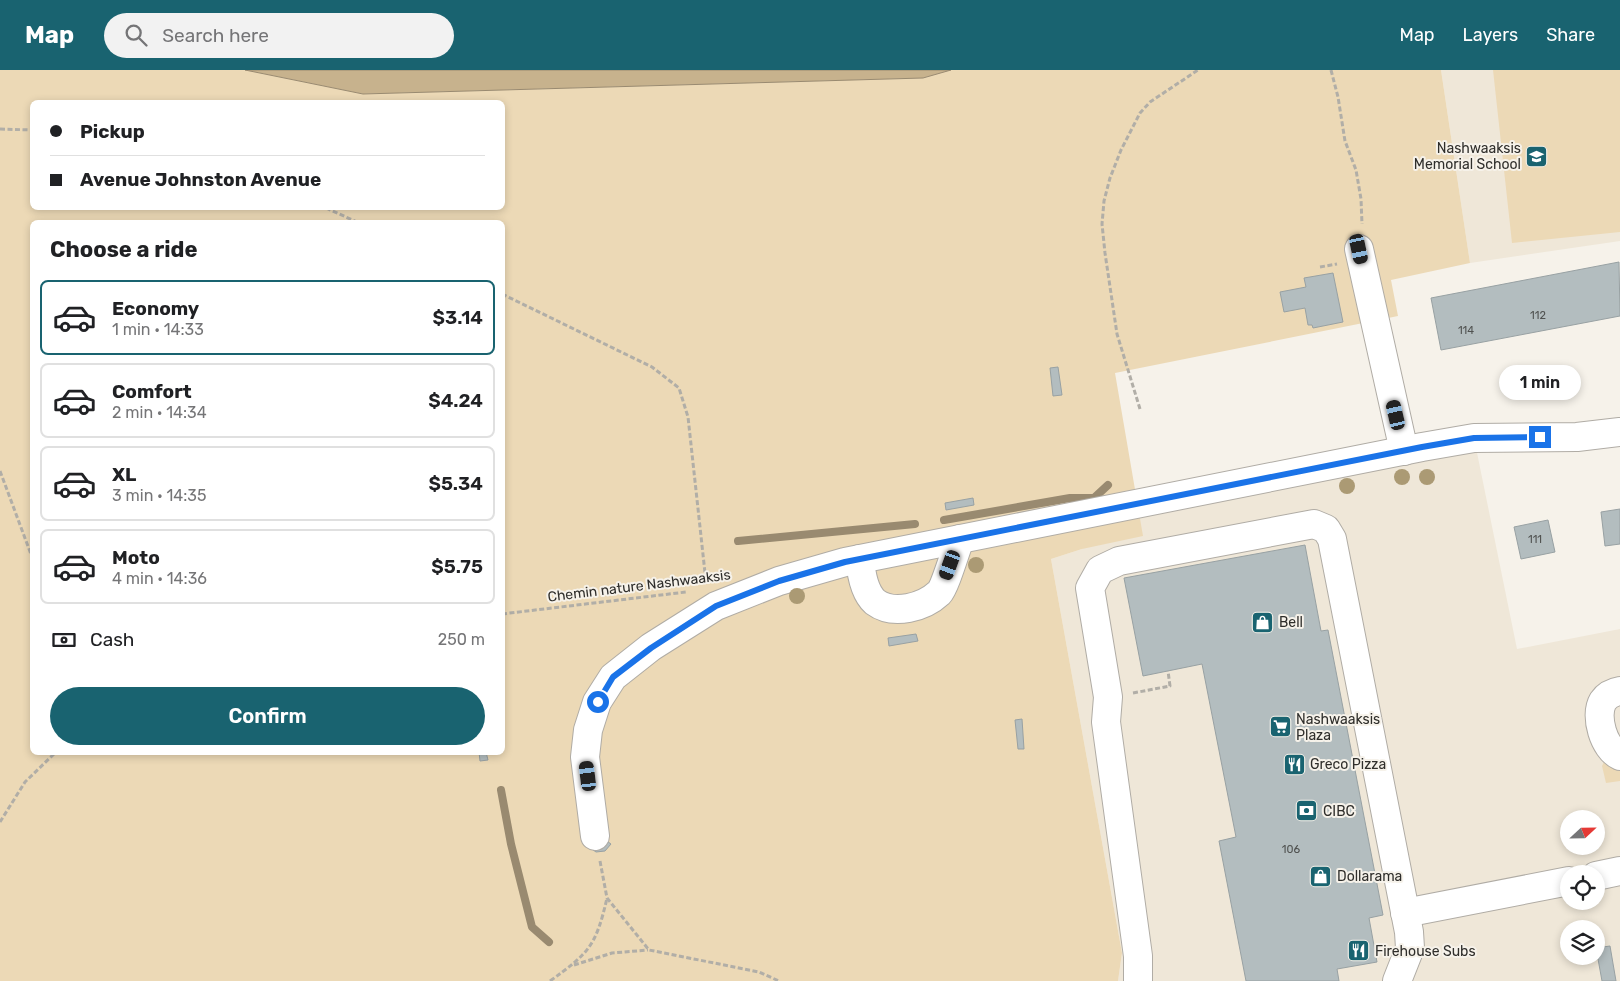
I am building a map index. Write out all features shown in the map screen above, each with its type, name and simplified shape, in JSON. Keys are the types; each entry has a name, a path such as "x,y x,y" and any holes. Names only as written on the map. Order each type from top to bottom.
{"street":[{"path":"1359,249 1404,451"},
{"path":"595,836 585,757 588,730 598,702 613,677 651,648 716,606 779,581 860,559 1474,438 1577,437 1620,432"},
{"path":"1138,981 1138,956 1106,722 1108,697 1090,588 1100,570 1119,560 1314,524 1326,529 1332,539 1405,913 1410,948 1397,981"},
{"path":"860,559 862,579 875,602 897,610 922,604 941,592 960,539"},
{"path":"1620,691 1607,696 1603,701 1600,719 1609,749 1620,756"},
{"path":"1620,699 1616,709 1620,736"},
{"path":"1605,874 1620,872"},
{"path":"1405,913 1560,883"}],"path":[{"path":"1140,409 1117,334 1104,253 1102,224 1104,200 1121,150 1140,114 1150,102 1198,70"},
{"path":"1320,267 1346,263 1359,249 1362,235 1361,199 1356,170 1345,141 1338,97 1331,70"},
{"path":"0,129 30,130"},
{"path":"330,210 353,220"},
{"path":"505,295 652,367 679,388 688,417 706,590"},
{"path":"0,471 30,552"},
{"name":"Chemin nature Nashwaaksis","path":"505,614 687,592"},
{"path":"1145,691 1170,686 1168,671"},
{"path":"0,822 25,782 53,755"},
{"path":"550,981 571,966 591,947 601,923 607,898 595,836"},
{"path":"607,898 649,950"},
{"path":"571,966 612,952 649,950 759,972 779,981"}],"shaded area":[{"path":"0,70 245,70 363,94 923,78 951,70 1441,70 1470,263 1391,280 1398,316 1115,373 1143,536 1082,549 1051,559 1122,953 1118,981 0,981"},
{"path":"245,70 951,70 923,78 363,94"},
{"name":"Nashwaaksis Memorial School","path":"1441,70 1620,70 1620,241 1470,263"},
{"name":"Nashwaaksis Memorial School","path":"1493,70 1620,70 1620,232 1512,243"},
{"name":"Nashwaaksis Plaza","path":"1474,438 1517,649 1620,629 1620,981 1118,981 1122,953 1051,559 1082,549 1137,504"},
{"path":"1606,758 1620,764 1620,781 1606,783 1602,766"}],"building":[{"path":"1619,262 1620,316 1441,350 1431,298"},
{"path":"1333,273 1343,322 1313,328 1312,325 1308,325 1305,308 1284,312 1280,292 1306,287 1304,278"},
{"path":"1058,367 1062,395 1053,396 1050,368"},
{"path":"973,498 974,505 946,510 945,503"},
{"path":"1620,509 1620,544 1605,546 1601,512"},
{"path":"1548,520 1555,552 1521,559 1514,527"},
{"name":"Nashwaaksis Plaza","path":"1305,545 1321,631 1328,630 1383,915 1369,918 1377,962 1337,969 1339,981 1246,981 1219,841 1236,837 1202,664 1143,676 1124,578"},
{"path":"916,634 918,641 889,646 888,638"},
{"path":"1022,719 1024,749 1018,749 1015,720"},
{"path":"479,755 487,755 488,760 480,761"},
{"path":"604,839 611,844 605,851 596,852 589,847"},
{"path":"1610,946 1616,981 1602,981 1599,965 1605,965 1605,947"}],"waterway":[{"path":"944,520 1070,498 1094,498 1108,485"},
{"path":"738,541 915,524"},
{"path":"501,790 511,844 532,927 549,942"}],"place":[{"name":"Nashwaaksis Memorial School","path":"1537,156"},
{"name":"Bell","path":"1263,622"},
{"name":"Nashwaaksis Plaza","path":"1280,727"},
{"name":"Greco Pizza","path":"1294,764"},
{"name":"CIBC","path":"1307,811"},
{"name":"Dollarama","path":"1321,876"},
{"name":"Firehouse Subs","path":"1359,951"}],"route":[{"path":"598,702 613,677 651,648 716,606 779,581 845,562 1422,447 1474,438 1540,437"}]}
